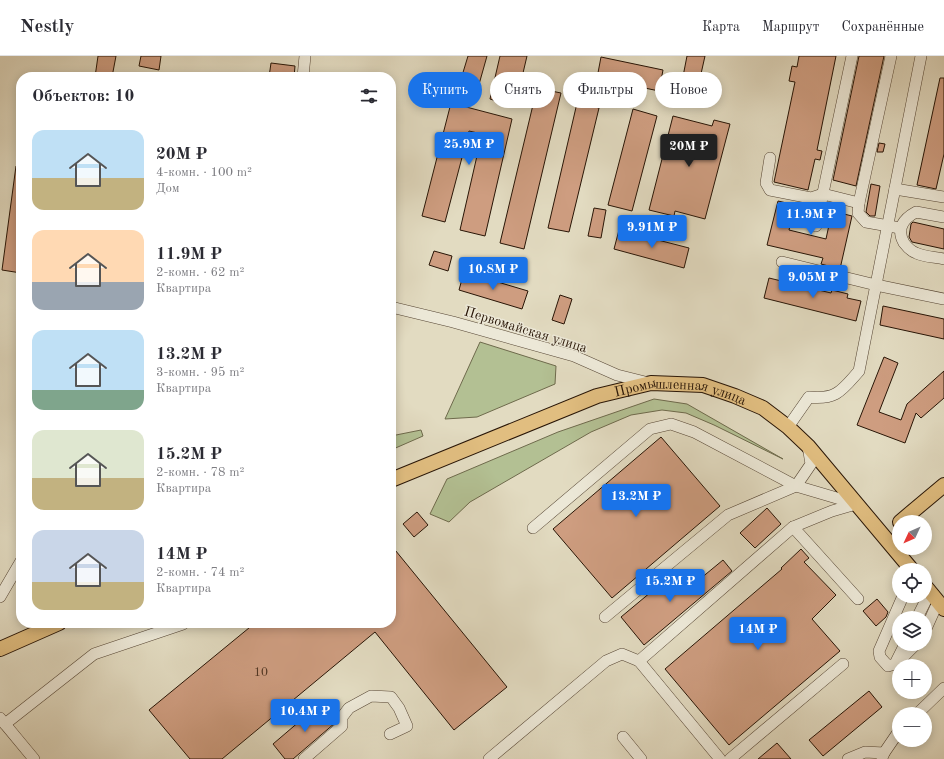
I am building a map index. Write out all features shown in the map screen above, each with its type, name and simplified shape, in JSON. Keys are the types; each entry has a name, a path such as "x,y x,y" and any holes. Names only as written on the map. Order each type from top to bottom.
{"main road":[{"name":"Промышленная улица","path":"396,478 597,396 652,383 704,385 763,408 788,427 808,446 906,563"},
{"path":"908,515 944,485"},
{"path":"884,536 892,529"},
{"path":"0,649 48,628"}],"street":[{"path":"303,72 305,56"},
{"path":"816,226 852,56"},
{"path":"891,56 858,213 866,222 887,227 900,228"},
{"path":"788,427 809,397 823,398 840,392 859,371 921,56"},
{"path":"770,158 766,183 770,190 811,198 823,194 859,203"},
{"path":"895,189 944,197"},
{"path":"944,218 916,212 906,217 900,228 901,237 907,247 915,253 944,259"},
{"path":"782,262 876,285 944,299"},
{"name":"Первомайская улица","path":"396,308 453,322 574,356 618,375 652,383"},
{"path":"533,528 650,429 671,424 694,432 796,486 857,504"},
{"path":"605,617 728,515 796,486 811,464 808,446"},
{"path":"639,661 793,527 832,511 857,504"},
{"path":"793,527 858,599"},
{"path":"0,597 16,570"},
{"path":"923,611 934,597"},
{"path":"930,611 934,597"},
{"path":"892,665 888,666 880,657 879,651 900,603"},
{"path":"34,759 2,721 94,654 171,628"},
{"path":"900,659 909,651"},
{"path":"489,759 606,661 622,654 639,661 720,759"},
{"path":"730,759 843,664"},
{"path":"924,707 944,688"},
{"path":"304,759 342,726 342,717 349,708 371,696 391,697 399,708 407,726 390,734"},
{"path":"623,737 641,759"},
{"path":"848,759 865,752 883,756 892,742"}],"green space":[{"path":"480,342 556,366 555,384 477,417 445,419"},
{"path":"654,399 687,404 783,459 686,413 662,410 631,415 591,432 470,502 449,522 430,514 447,479 558,432"},
{"path":"421,430 423,436 396,448 396,435"}],"building":[{"path":"98,56 116,56 113,72 96,72"},
{"path":"141,56 161,56 159,70 139,66"},
{"path":"468,56 487,56 482,74 482,72 463,72"},
{"path":"500,56 527,56 523,72 496,72"},
{"path":"687,56 705,56 701,72 684,72"},
{"path":"799,56 836,56 817,150 822,151 820,160 815,159 808,190 774,182 795,82 789,81 792,66 797,67"},
{"path":"859,56 884,56 856,186 833,180"},
{"path":"601,57 663,70 663,72 655,72 655,90 647,88 647,72 598,72"},
{"path":"271,63 295,66 294,72 270,72"},
{"path":"940,78 944,78 944,154 936,189 917,185"},
{"path":"555,92 561,93 524,249 500,243 532,108 555,108"},
{"path":"450,108 470,108 512,119 485,236 460,230 482,134 469,131 445,222 422,216"},
{"path":"576,108 599,108 569,232 548,228"},
{"path":"633,109 657,116 632,211 608,205"},
{"path":"673,116 712,126 714,120 730,124 705,219 675,211 674,216 649,210"},
{"path":"879,143 885,144 883,152 877,152"},
{"path":"16,166 16,272 2,270"},
{"path":"871,184 880,186 875,216 870,216 866,212"},
{"path":"778,201 795,205 789,230 826,239 832,211 852,216 840,269 821,264 823,258 767,245"},
{"path":"594,208 606,210 601,238 588,236"},
{"path":"913,222 944,229 944,249 912,242 909,237 911,224"},
{"path":"619,230 689,248 684,268 614,249"},
{"path":"434,251 452,256 448,271 429,265"},
{"path":"464,272 528,291 522,309 459,290"},
{"path":"769,278 831,293 832,290 848,294 847,298 861,301 856,321 764,298"},
{"path":"560,295 572,299 564,324 552,320"},
{"path":"883,306 944,319 944,339 880,325"},
{"path":"884,357 898,363 879,412 901,420 907,404 944,371 944,398 921,418 916,413 905,443 857,425"},
{"path":"661,437 720,506 612,598 553,529"},
{"path":"767,508 781,524 755,548 740,533"},
{"path":"417,512 428,525 414,537 403,524"},
{"path":"801,549 809,558 804,562 836,595 812,619 840,651 729,745 665,669 782,569 781,568"},
{"path":"396,551 507,687 454,730 375,632 222,759 190,759 149,710 249,628 396,628"},
{"path":"723,560 732,571 644,645 621,617 675,572 689,588"},
{"path":"877,599 888,612 886,617 876,626 863,611"},
{"path":"869,691 882,707 823,756 809,740"},
{"path":"321,703 335,720 335,723 293,759 285,759 273,744"},
{"path":"777,743 791,759 758,759"}]}
